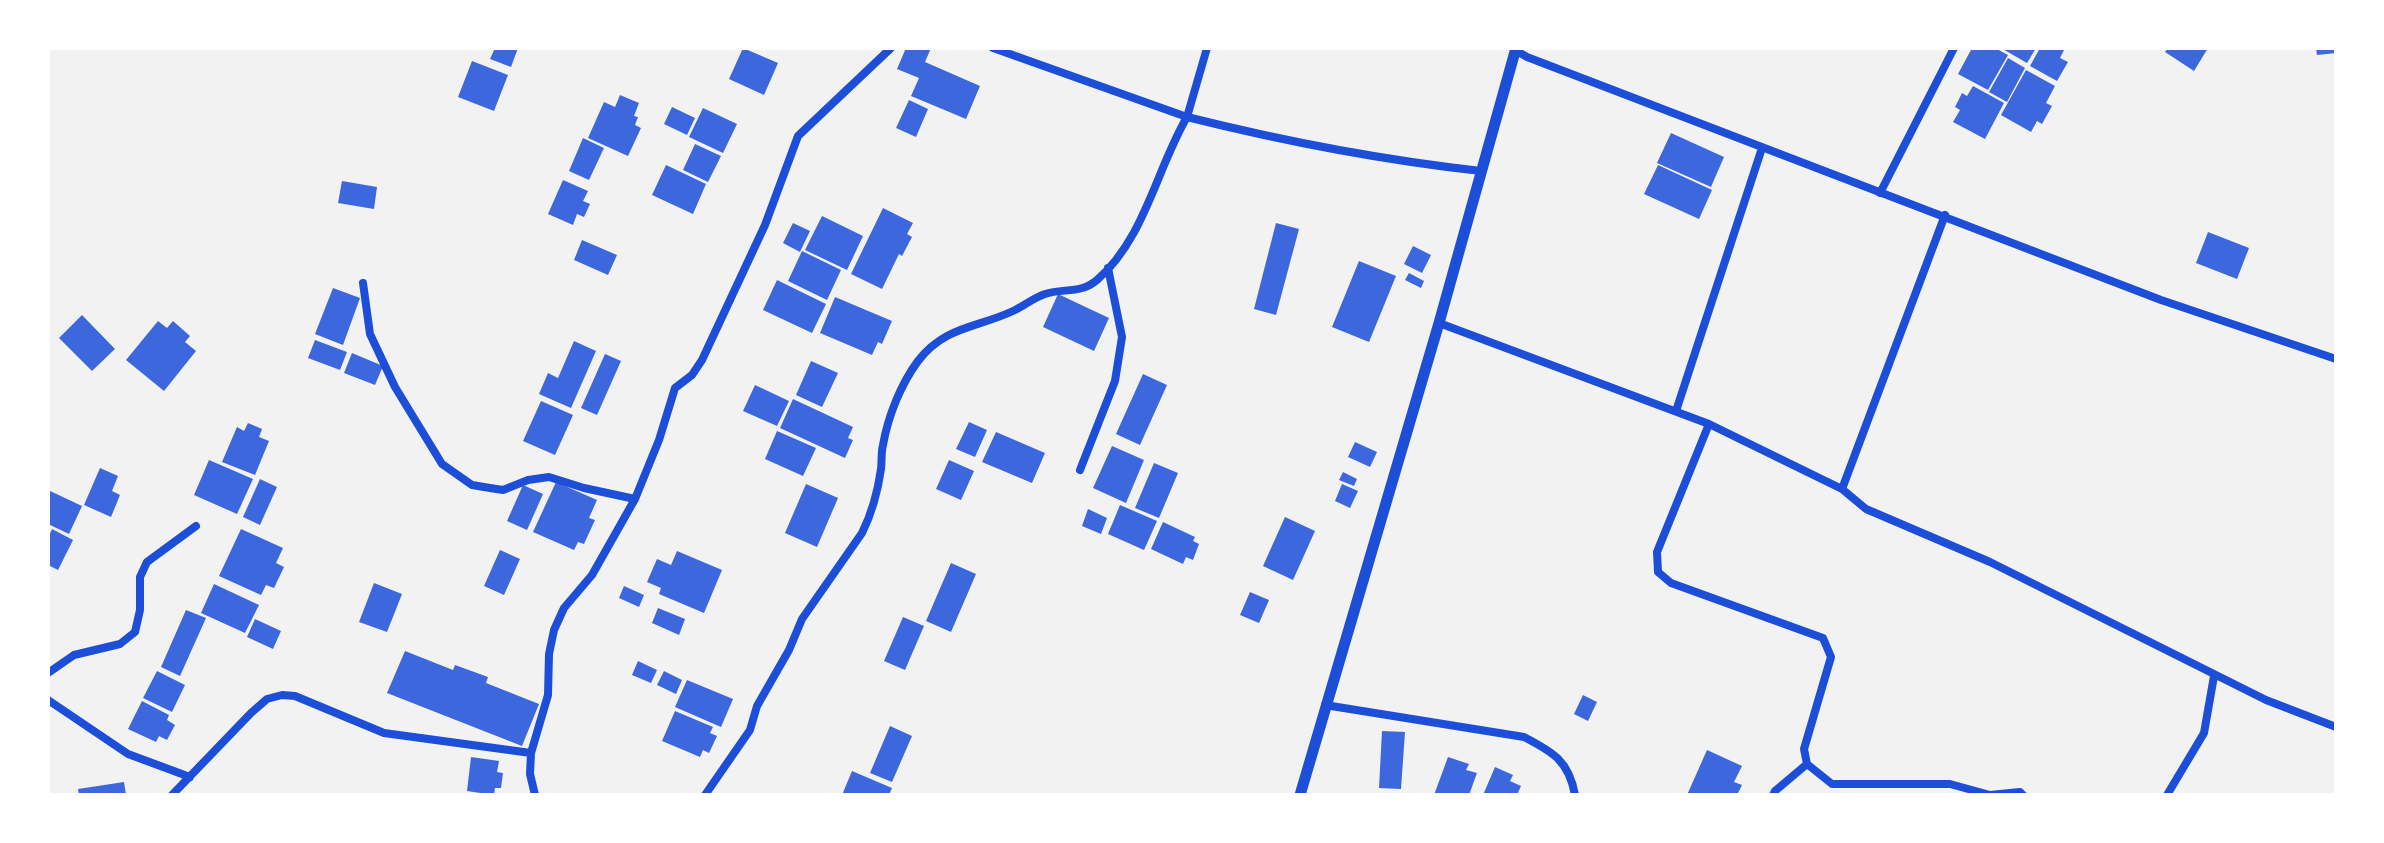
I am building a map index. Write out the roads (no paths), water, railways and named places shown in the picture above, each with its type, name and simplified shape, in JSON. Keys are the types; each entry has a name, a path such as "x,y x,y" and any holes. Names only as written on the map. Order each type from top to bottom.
{"main road":[{"path":"1300,795 1516,49"}],"street":[{"path":"535,795 530,774 531,753 548,695 549,654 554,630 564,608 592,575 635,499 659,440 675,388 692,375 702,360 765,225 798,136 891,48"},
{"path":"993,48 1187,117 1315,145 1481,171"},
{"path":"705,795 750,730 757,706 789,650 802,619 869,520 881,472 883,444 904,382 921,358 958,329 1014,311 1047,293 1081,290 1095,282 1108,268 1135,233 1174,139 1187,117 1207,48"},
{"path":"1880,193 1954,48"},
{"path":"1516,49 1527,57 2161,300 2336,359"},
{"path":"1676,411 1762,148"},
{"path":"1842,489 1945,215"},
{"path":"1080,470 1115,381 1122,337 1108,268"},
{"path":"363,283 370,334 395,387 442,464 472,485 503,490 528,480 549,477 635,499"},
{"path":"1439,323 1709,424 1842,489 1866,509 1990,562 2214,676 2336,727"},
{"path":"1709,424 1657,552 1658,572 1671,583 1823,638 1831,657 1804,749 1807,764 1832,784 1950,784 1990,795 2020,792 2023,795"},
{"path":"48,673 74,655 120,644 135,632 140,610 140,577 147,562 196,526"},
{"path":"2167,795 2204,733 2214,676"},
{"path":"172,795 251,713 267,699 282,695 295,696 384,733 531,753"},
{"path":"48,700 128,754 190,777"},
{"path":"1325,705 1524,737 1553,752 1572,779 1575,795"},
{"path":"1773,795 1807,764"}]}
